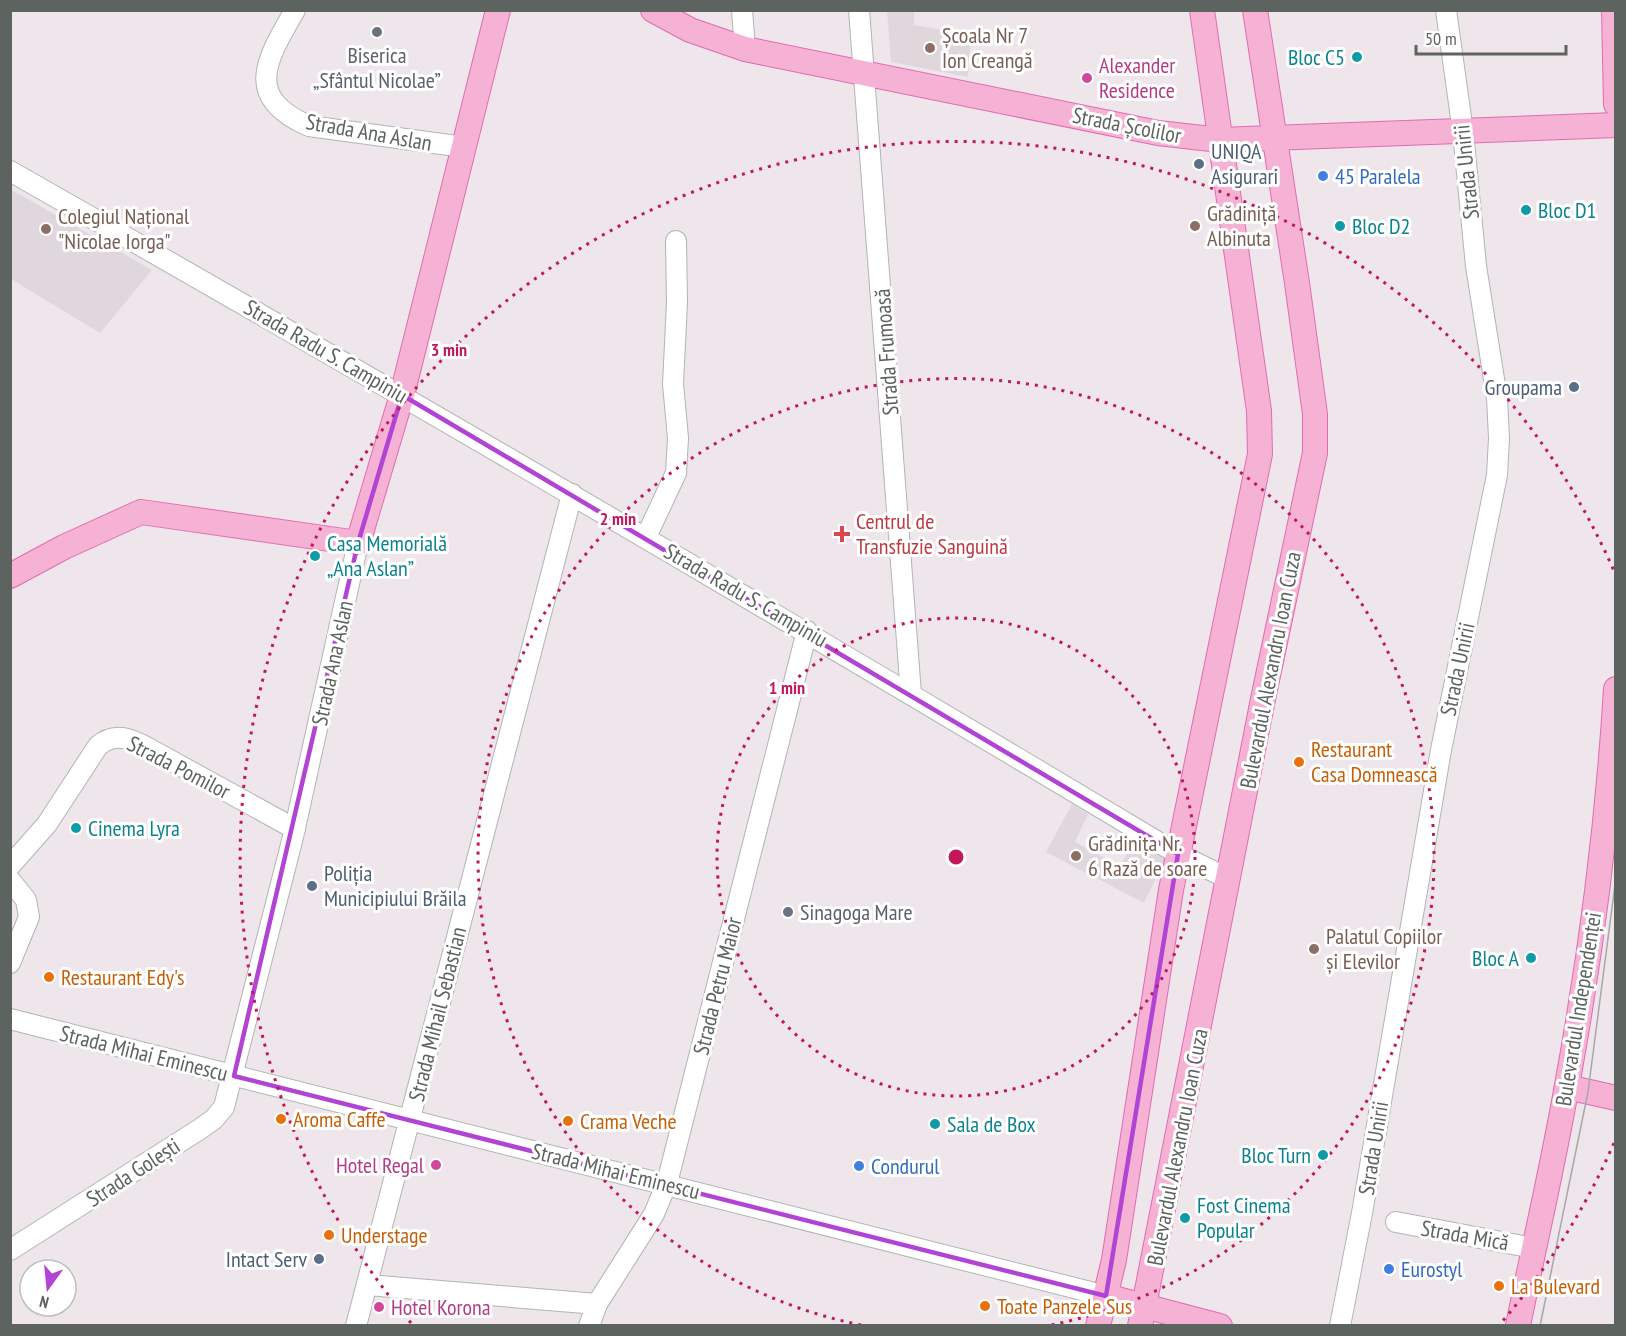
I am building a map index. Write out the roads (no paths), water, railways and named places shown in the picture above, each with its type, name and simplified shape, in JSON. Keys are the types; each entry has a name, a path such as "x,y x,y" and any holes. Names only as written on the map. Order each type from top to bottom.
{"main road":[{"name":"Strada Ana Aslan","path":"358,543 402,394 498,10"},
{"name":"Strada Școlilor","path":"653,10 690,30 745,49 1158,133 1220,140 1616,125"},
{"name":"Bulevardul Alexandru Ioan Cuza","path":"1098,1326 1106,1296 1178,854 1260,454 1259,411 1202,10"},
{"name":"Bulevardul Alexandru Ioan Cuza","path":"1143,1315 1263,699 1315,453 1314,414 1276,138 1255,10"},
{"path":"1614,10 1616,104"},
{"path":"10,576 141,512 358,543"},
{"name":"Bulevardul Independenței","path":"1518,1326 1567,1087 1602,858 1616,689"},
{"path":"1567,1087 1616,1098"},
{"name":"Strada Mihai Eminescu","path":"1106,1296 1143,1315 1220,1326"}],"street":[{"name":"Strada Ana Aslan","path":"295,10 266,66 265,88 273,103 291,118 309,126 464,147"},
{"path":"742,10 745,49"},
{"name":"Strada Frumoasă","path":"859,10 866,75 911,694"},
{"name":"Strada Unirii","path":"1340,1326 1362,1213 1441,750 1497,475 1499,438 1497,398 1476,266 1463,132 1446,10"},
{"name":"Strada Radu S. Campiniu","path":"10,171 402,394 807,631 1178,854 1229,879"},
{"path":"646,537 675,473 678,438 673,384 677,302 676,241"},
{"name":"Strada Mihail Sebastian","path":"356,1326 572,494"},
{"name":"Strada Ana Aslan","path":"234,1076 295,829 358,543"},
{"name":"Strada Petru Maior","path":"588,1326 597,1304 654,1214 667,1183 807,631"},
{"name":"Strada Pomilor","path":"10,867 47,824 98,746 106,739 114,737 130,739 150,748 295,829"},
{"path":"10,880 26,900 29,917 10,963"},
{"name":"Strada Mihai Eminescu","path":"10,1019 667,1183 1106,1296"},
{"name":"Strada Golești","path":"10,1250 214,1119 224,1107 234,1076"},
{"name":"Strada Mică","path":"1396,1222 1533,1248"},
{"path":"368,1285 597,1304"}],"tram line":[{"path":"1540,1326 1588,1092 1616,877"}],"place":[{"name":"Biserica „Sfântul Nicolae”","path":"377,32"},
{"name":"Școala Nr 7 Ion Creangă","path":"930,48"},
{"name":"Bloc C5","path":"1357,57"},
{"name":"Alexander Residence","path":"1087,78"},
{"name":"UNIQA Asigurari","path":"1199,164"},
{"name":"45 Paralela","path":"1323,176"},
{"name":"Bloc D1","path":"1526,210"},
{"name":"Grădiniță Albinuta","path":"1195,226"},
{"name":"Bloc D2","path":"1340,226"},
{"name":"Colegiul Național \"Nicolae Iorga\"","path":"46,229"},
{"name":"Groupama","path":"1574,387"},
{"name":"Centrul de Transfuzie Sanguină","path":"842,534"},
{"name":"Casa Memorială „Ana Aslan”","path":"315,556"},
{"name":"Restaurant Casa Domnească","path":"1299,762"},
{"name":"Cinema Lyra","path":"76,828"},
{"name":"Grădinița Nr. 6 Rază de soare","path":"1076,856"},
{"name":"Poliția Municipiului Brăila","path":"312,886"},
{"name":"Sinagoga Mare","path":"788,912"},
{"name":"Palatul Copiilor și Elevilor","path":"1314,949"},
{"name":"Bloc A","path":"1531,958"},
{"name":"Restaurant Edy's","path":"49,977"},
{"name":"Aroma Caffe","path":"281,1119"},
{"name":"Crama Veche","path":"568,1121"},
{"name":"Sala de Box","path":"935,1124"},
{"name":"Bloc Turn","path":"1323,1155"},
{"name":"Hotel Regal","path":"436,1165"},
{"name":"Condurul","path":"859,1166"},
{"name":"Fost Cinema Popular","path":"1185,1218"},
{"name":"Understage","path":"329,1235"},
{"name":"Intact Serv","path":"319,1259"},
{"name":"Eurostyl","path":"1389,1269"},
{"name":"La Bulevard","path":"1499,1286"},
{"name":"Toate Panzele Sus","path":"985,1306"},
{"name":"Hotel Korona","path":"379,1307"}]}
